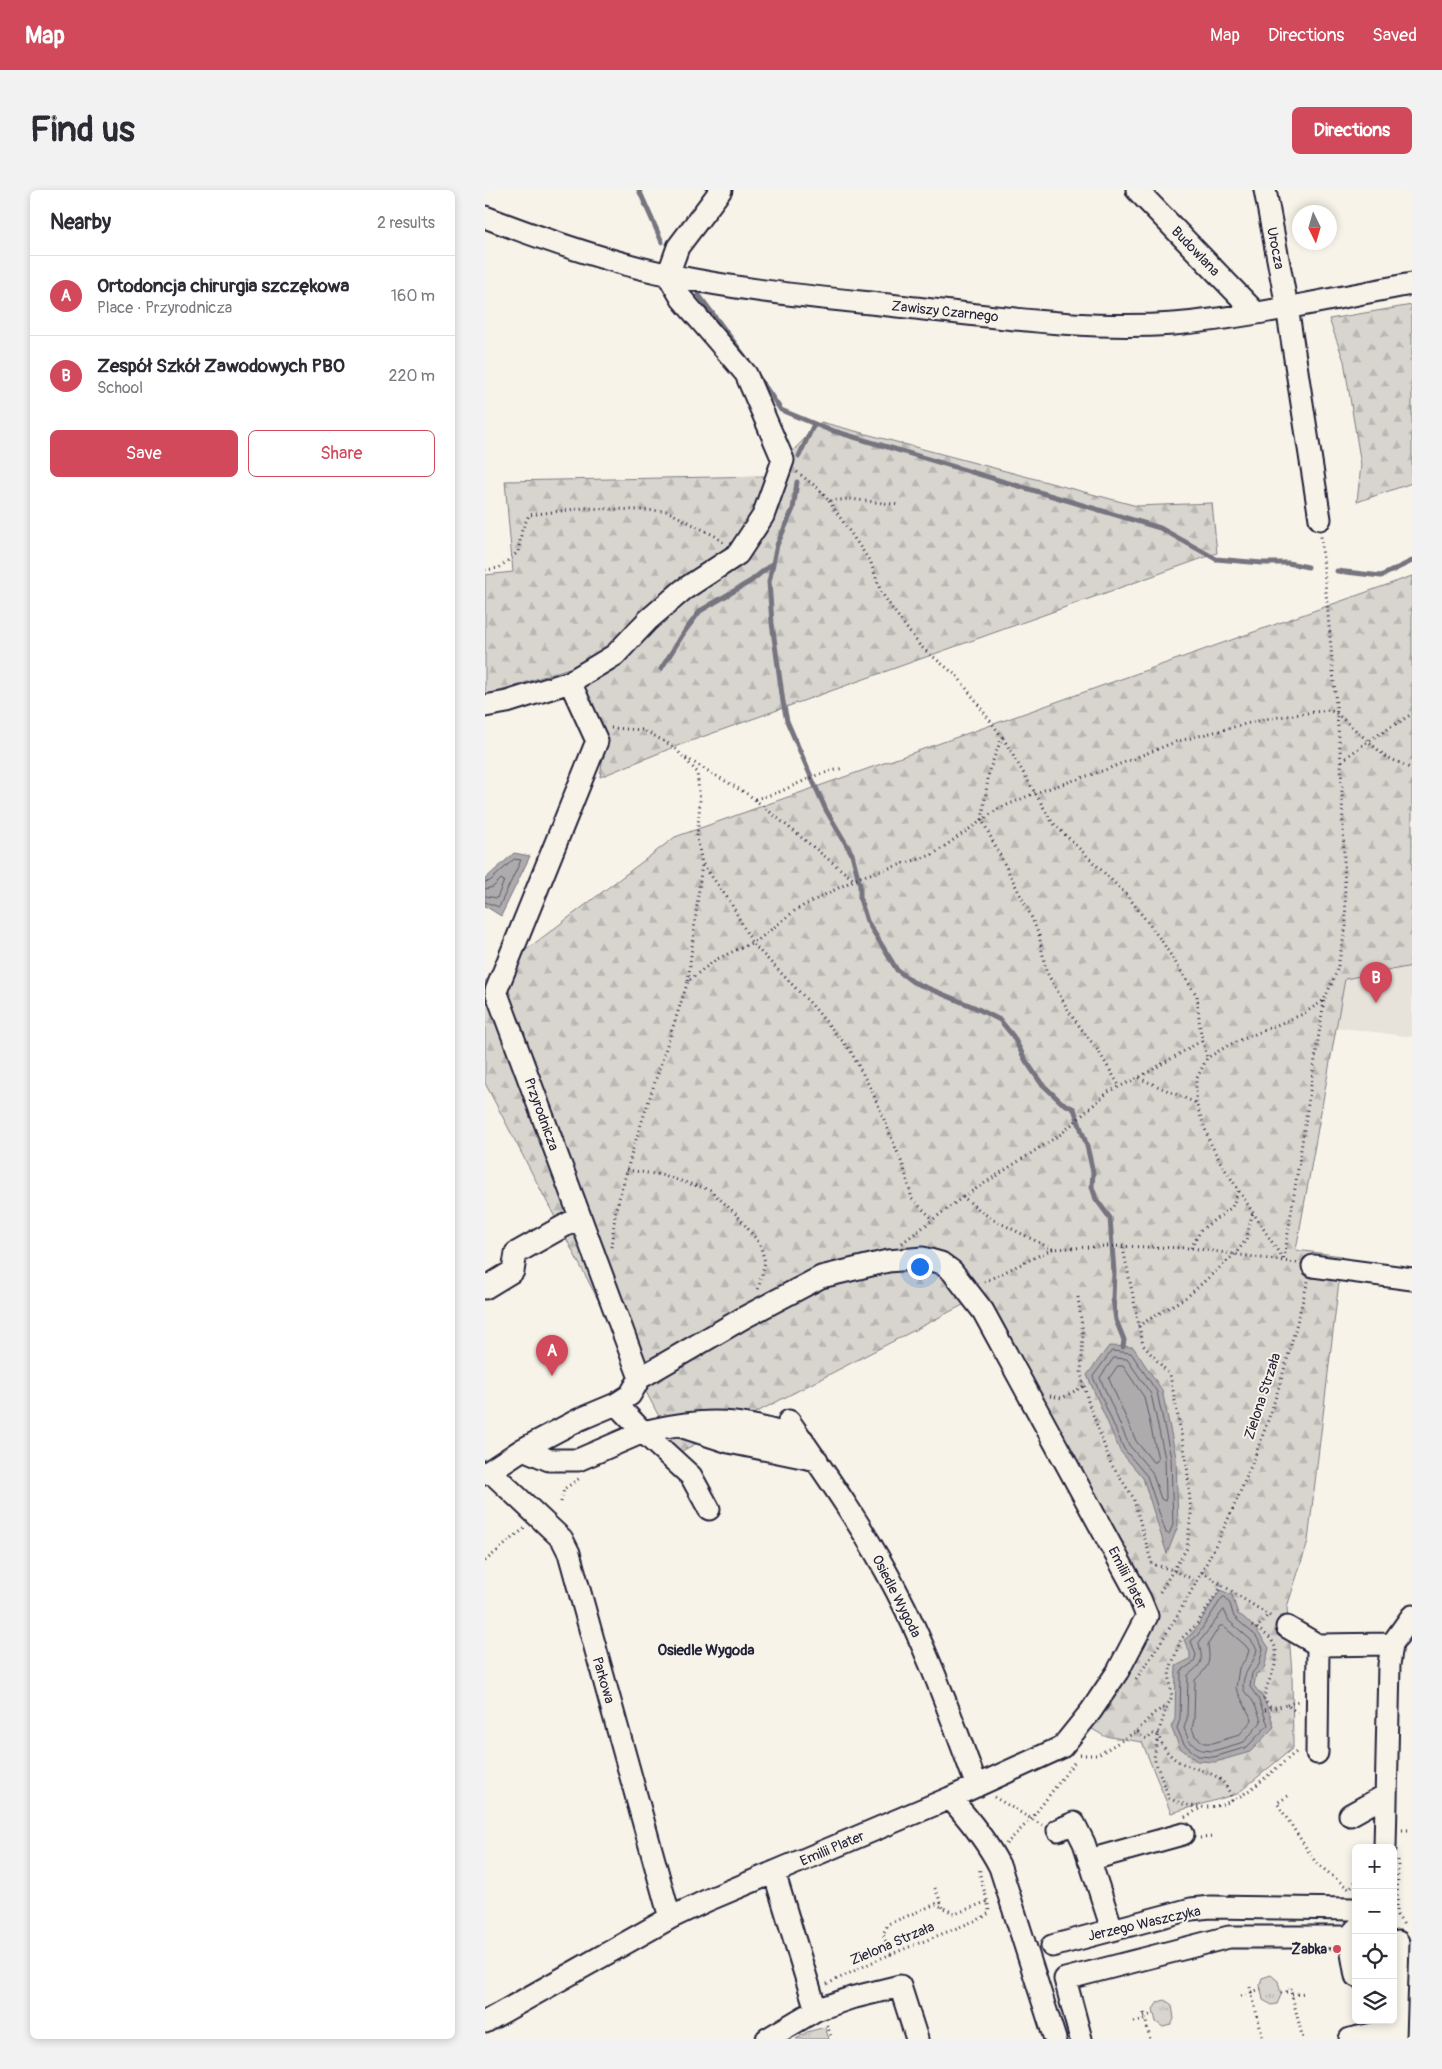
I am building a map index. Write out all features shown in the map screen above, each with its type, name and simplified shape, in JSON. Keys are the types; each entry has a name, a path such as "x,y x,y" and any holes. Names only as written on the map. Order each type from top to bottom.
{"street":[{"path":"485,706 507,702 570,682 615,655 648,620 683,590 738,554 763,516 783,460 746,374 682,299 668,274 678,247 721,190"},
{"name":"Budowlana","path":"1137,190 1256,313"},
{"name":"Urocza","path":"1265,190 1287,307 1320,519"},
{"name":"Zawiszy Czarnego","path":"485,217 543,240 668,274 750,289 1023,320 1076,324 1174,324 1256,313 1412,284"},
{"name":"Przyrodnicza","path":"570,682 597,741 496,991 640,1378"},
{"path":"485,1288 513,1271 516,1253 580,1218"},
{"name":"Emilii Plater","path":"485,2022 670,1918 708,1900 950,1798 1062,1747 1091,1711 1117,1671 1147,1616 1140,1599 983,1311 967,1287 953,1271 941,1263 923,1258 888,1260 821,1277 745,1317 640,1378"},
{"path":"1313,1266 1412,1280"},
{"path":"487,1473 523,1449 578,1420 616,1404 630,1395 640,1378"},
{"path":"616,1404 643,1432 691,1476 709,1509"},
{"path":"523,1449 549,1460 578,1460 643,1432 673,1425 717,1421 754,1426 803,1440"},
{"name":"Osiedle Wygoda","path":"789,1421 843,1498 897,1591 928,1658 977,1786"},
{"path":"673,1425 729,1442 817,1460"},
{"name":"Parkowa","path":"487,1473 562,1539 569,1553 670,1918"},
{"path":"1385,1844 1389,1665 1392,1644 1412,1616"},
{"path":"1287,1627 1318,1644 1392,1644"},
{"path":"1317,1744 1318,1644"},
{"path":"1350,1815 1386,1795"},
{"path":"950,1798 992,1850 1000,1867 1055,2039"},
{"path":"1057,1830 1074,1823 1089,1860 1112,1929"},
{"path":"1089,1860 1183,1834"},
{"path":"774,1872 817,2006"},
{"name":"Jerzego Waszczyka","path":"1052,1946 1191,1909 1211,1907 1352,1918"},
{"path":"1081,2039 1065,1979 1229,1938 1352,1918"},
{"path":"1350,2039 1395,2034 1401,1939"},
{"path":"767,2039 817,2006 900,1986 917,2039"}],"path":[{"path":"783,460 819,490 829,501 871,563 881,592 894,611 920,646 958,676 1002,738 1052,822 1127,895 1161,940 1197,996 1207,1058"},
{"path":"829,501 850,499 900,505"},
{"path":"485,570 499,568 518,552 522,530 529,515 584,508 667,511 715,536 738,554"},
{"path":"1283,1259 1324,1000 1337,971 1345,926 1341,761 1320,519"},
{"path":"688,982 717,958 752,943 797,909 857,879 932,855 998,809 1035,793 1105,770 1175,742 1265,719 1329,710 1336,713 1385,756 1412,769"},
{"path":"1341,761 1368,741 1412,714"},
{"path":"592,729 618,727 644,730 674,747 697,772 700,802 697,838 702,863 688,982 627,1170 616,1209 611,1248"},
{"path":"1002,738 989,771 982,820 1039,935 1045,971 1071,1016 1099,1052 1120,1087"},
{"path":"683,757 754,799 857,879"},
{"path":"754,799 777,793 817,774 843,768"},
{"path":"702,863 731,903 752,943 811,1004 850,1050 873,1093 904,1168 912,1199 933,1219"},
{"path":"1283,1259 1219,1160 1209,1140 1196,1102 1196,1080 1207,1058 1229,1045 1303,1014 1324,1000"},
{"path":"888,1260 905,1238 963,1197 1061,1134 1108,1092 1138,1078 1203,1040"},
{"path":"1138,1078 1196,1102"},
{"path":"627,1170 661,1175 710,1190 737,1215 760,1244 765,1262 755,1302 745,1317"},
{"path":"1191,1248 1201,1230 1232,1207 1239,1189"},
{"path":"963,1197 990,1218 1052,1249"},
{"path":"1138,1326 1188,1296 1236,1253 1246,1240 1253,1212"},
{"path":"967,1287 988,1281 1052,1249 1109,1246 1123,1248 1191,1248 1283,1259"},
{"path":"1123,1248 1143,1345 1170,1375 1187,1464 1191,1514 1187,1548 1147,1616"},
{"name":"Zielona Strzała","path":"1224,1529 1276,1396 1313,1266"},
{"path":"1078,1296 1083,1334 1081,1374 1088,1402 1111,1464 1133,1497 1152,1564 1173,1570 1197,1581"},
{"path":"1024,1386 1042,1395 1062,1398 1084,1386"},
{"path":"485,1561 538,1517"},
{"path":"1202,1572 1287,1627"},
{"path":"1222,1585 1197,1624 1181,1640 1169,1672 1172,1697 1158,1734 1154,1758 1169,1798 1184,1806 1200,1809 1214,1808 1237,1800 1317,1744"},
{"path":"1257,1628 1268,1615"},
{"path":"1252,1626 1272,1640 1277,1652 1275,1667 1264,1691 1264,1700 1271,1708"},
{"path":"1265,1710 1287,1705 1302,1716"},
{"path":"1080,1756 1098,1755 1137,1731 1154,1713 1167,1706"},
{"path":"1137,1731 1142,1737 1148,1739 1152,1734 1158,1734"},
{"path":"1158,1734 1162,1747 1171,1758 1189,1768 1216,1775 1230,1790 1232,1801"},
{"path":"992,1850 1003,1846 1031,1819 1065,1774"},
{"path":"977,1786 1031,1819"},
{"path":"1288,1796 1277,1803 1316,1863 1349,1889 1352,1886"},
{"path":"935,1888 943,1908"},
{"path":"891,1955 883,1934 888,1924 936,1904 955,1914 989,1901"},
{"name":"Zielona Strzała","path":"817,2006 891,1955 982,1918"},
{"path":"1241,1996 1251,1991 1261,1990"},
{"path":"1251,1991 1263,2039"},
{"path":"1291,1992 1303,2039"},
{"path":"1281,1993 1305,1993"},
{"path":"817,2006 831,2039"},
{"path":"1134,2022 1144,2016 1154,2014"},
{"path":"1144,2016 1150,2039"}],"shaded area":[{"path":"1412,966 1412,1037 1336,1027 1345,979"}],"green space":[{"path":"1412,305 1412,483 1357,502 1361,465 1344,361 1329,319"},
{"path":"821,422 1137,506 1212,503 1217,553 674,747 600,777 605,742 569,668 485,696 485,575 513,572 505,481 768,476"},
{"path":"1412,576 1412,966 1345,979 1296,1250 1342,1256 1308,1541 1287,1607 1292,1674 1293,1748 1237,1794 1171,1813 1142,1742 1104,1736 1089,1727 1122,1679 1158,1612 984,1294 678,1453 485,1083 485,981 675,837"},
{"path":"1271,1975 1278,1981 1281,1995 1277,2004 1272,2005 1263,2000 1260,1985 1262,1978"},
{"path":"1165,2000 1172,2005 1174,2019 1171,2025 1163,2027 1156,2022 1153,2009 1158,2002"},
{"path":"825,2027 829,2039 796,2039 807,2032"}],"water":[{"path":"514,853 530,856 501,916 485,906 485,879"},
{"path":"1109,1346 1133,1347 1162,1390 1176,1457 1178,1526 1167,1554 1143,1478 1120,1451 1087,1375"},
{"path":"1220,1590 1232,1595 1238,1614 1251,1624 1269,1648 1264,1669 1256,1674 1254,1686 1267,1705 1274,1727 1250,1752 1215,1762 1197,1761 1180,1748 1171,1727 1175,1719 1176,1666 1190,1659 1190,1653 1184,1640 1193,1633"}],"waterway":[{"path":"639,190 662,242"},
{"path":"698,294 745,357"},
{"path":"755,372 781,410 827,429 1160,528 1216,559 1288,563 1308,567"},
{"path":"799,456 814,424"},
{"path":"797,482 793,509 777,545 769,582 772,623 787,721 826,810 852,854 860,885 860,899 867,921 897,970 913,982 974,1007 1000,1020 1013,1036 1026,1061 1041,1083 1061,1102 1074,1109 1087,1146 1093,1172 1092,1187 1096,1199 1110,1218 1114,1272 1113,1299 1116,1320 1124,1340 1123,1347"},
{"path":"1337,571 1381,576 1412,561"},
{"path":"661,669 700,611 751,581 773,563"}],"place":[{"name":"Zespół Szkół Zawodowych PBO","path":"1376,1003"},
{"name":"Ortodoncja chirurgia szczękowa","path":"552,1376"},
{"name":"Żabka","path":"1337,1949"}],"district":[{"name":"Osiedle Wygoda","path":"706,1650"}]}
